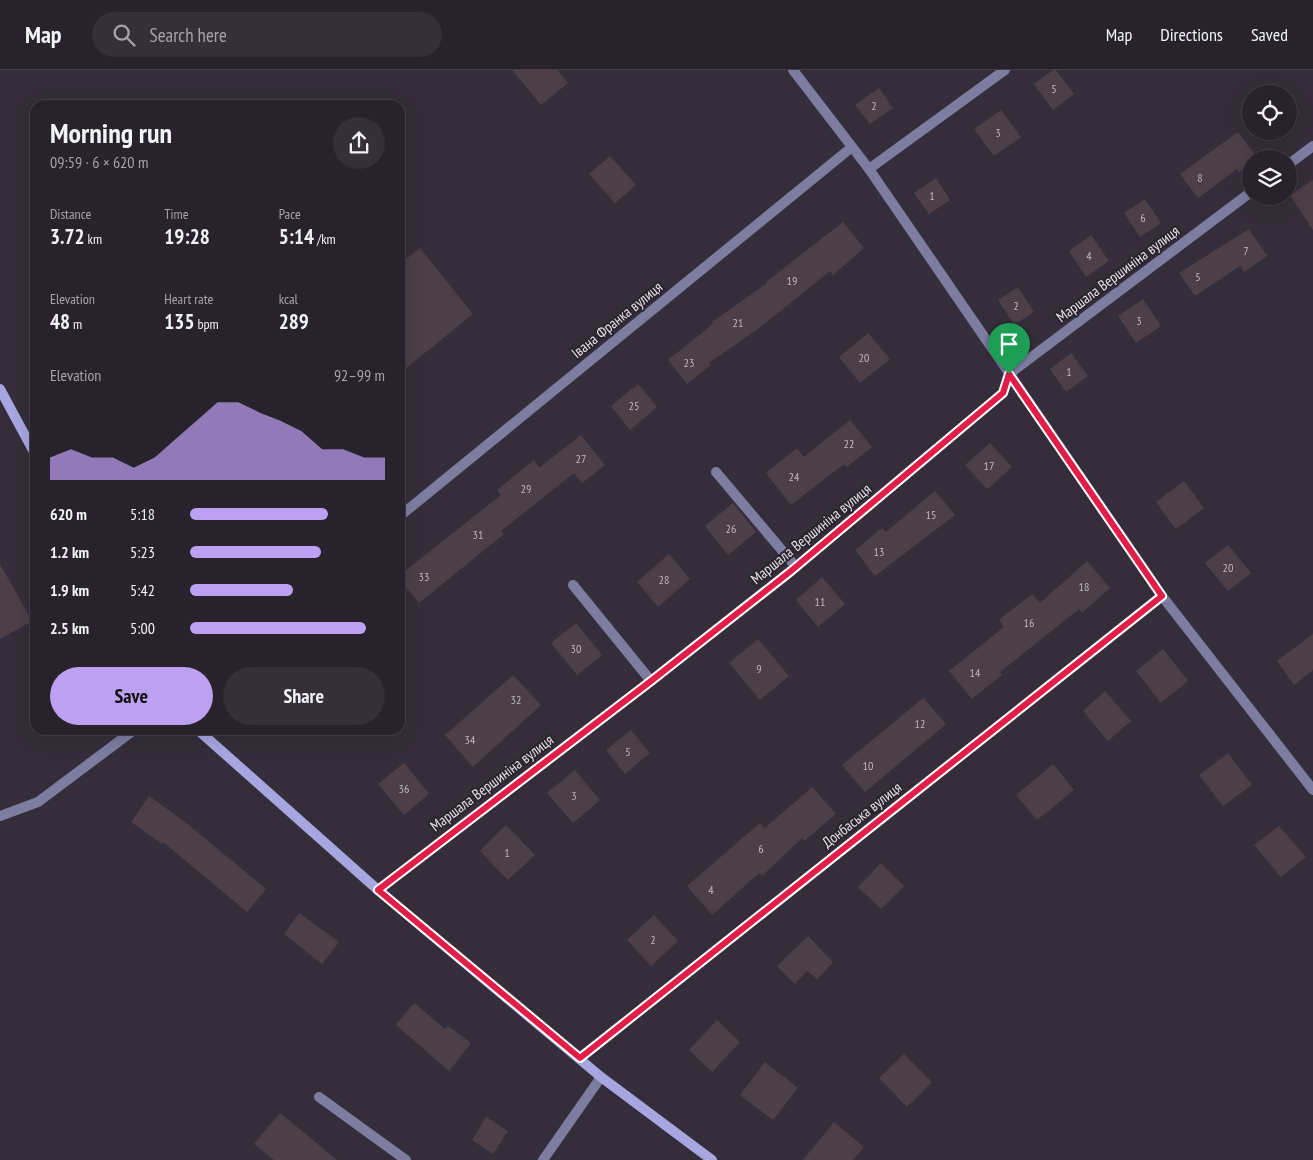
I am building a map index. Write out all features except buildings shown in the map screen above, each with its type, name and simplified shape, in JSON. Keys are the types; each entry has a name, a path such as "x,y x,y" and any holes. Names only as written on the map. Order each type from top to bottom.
{"main road":[{"path":"0,389 30,445"},
{"path":"204,735 378,890 601,1077 712,1160"}],"street":[{"path":"793,70 869,169 1162,596 1313,790"},
{"path":"869,169 1005,70"},
{"path":"1297,158 1313,146"},
{"name":"Івана Франка вулиця","path":"405,512 852,147"},
{"name":"Маршала Вершиніна вулиця","path":"378,890 651,681 796,567 1003,393 1009,374 1242,199"},
{"path":"716,472 796,567"},
{"path":"573,585 651,681"},
{"name":"Донбаська вулиця","path":"580,1058 1162,596"},
{"path":"0,816 38,802 127,735"},
{"path":"543,1160 601,1077"},
{"path":"319,1097 406,1160"}],"route":[{"path":"1009,374 1162,596 580,1058 378,890 791,571 1003,393 1009,374"}]}
